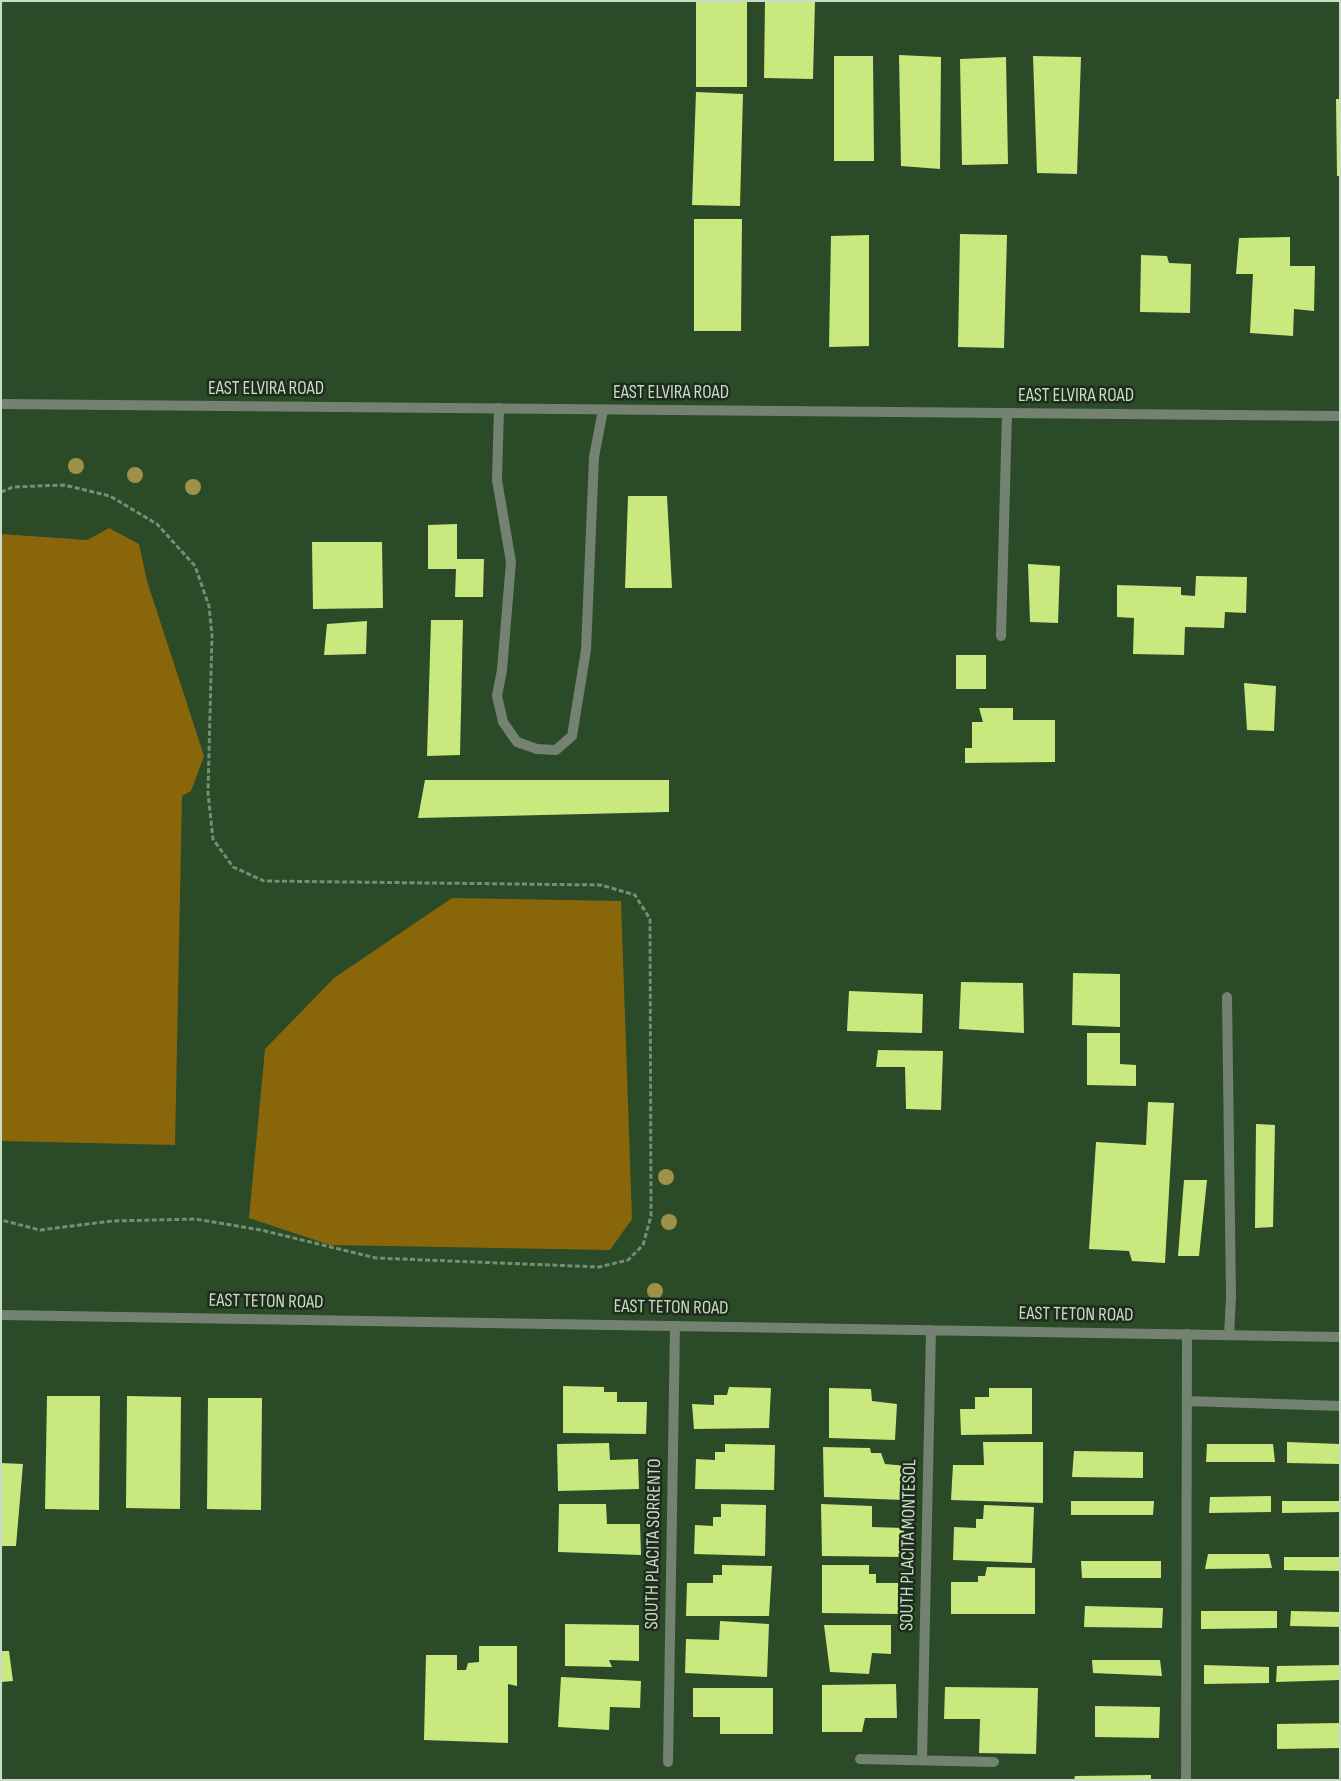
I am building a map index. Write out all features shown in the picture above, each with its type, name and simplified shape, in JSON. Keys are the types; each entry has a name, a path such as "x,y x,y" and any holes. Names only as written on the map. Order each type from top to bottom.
{"street":[{"name":"EAST ELVIRA ROAD","path":"1,404 1340,416"},
{"path":"499,408 497,480 512,562 502,670 497,696 503,722 517,742 537,749 556,750 572,736 586,650 594,457 603,410"},
{"path":"1001,636 1007,413"},
{"path":"1227,997 1231,1297 1229,1335"},
{"name":"EAST TETON ROAD","path":"1,1315 1340,1337"},
{"name":"SOUTH PLACITA SORRENTO","path":"668,1762 675,1326"},
{"name":"SOUTH PLACITA MONTESOL","path":"922,1760 931,1330"},
{"path":"1186,1780 1187,1334"},
{"path":"1187,1401 1340,1406"},
{"path":"860,1759 994,1762"}],"path":[{"path":"1,492 13,487 64,485 110,496 157,524 195,566 209,606 212,636 208,793 213,839 233,867 264,881 601,885 635,895 650,919 651,1167 651,1216 643,1246 628,1260 599,1267 376,1258 261,1230 195,1220 112,1221 40,1230 1,1220"}],"shaded area":[{"path":"109,528 139,544 147,581 204,756 191,791 182,796 175,1145 1,1141 1,534 87,540"},
{"path":"452,898 621,901 632,1219 610,1250 330,1245 249,1218 265,1049 334,978"}],"building":[{"path":"696,1 747,1 747,87 696,87"},
{"path":"765,1 815,1 813,79 764,78"},
{"path":"899,55 941,57 940,169 901,166"},
{"path":"834,56 873,56 874,161 834,161"},
{"path":"1033,56 1081,57 1077,174 1037,173"},
{"path":"1006,57 1008,164 962,165 960,59"},
{"path":"696,92 743,94 740,206 692,205"},
{"path":"1336,99 1340,99 1340,176 1337,176"},
{"path":"694,219 742,219 741,331 694,331"},
{"path":"960,234 1007,235 1004,348 958,347"},
{"path":"869,235 869,346 829,347 831,236"},
{"path":"1290,237 1290,266 1315,266 1314,311 1294,309 1293,336 1250,333 1253,274 1236,274 1239,238"},
{"path":"1141,255 1167,256 1169,263 1191,264 1190,313 1140,312"},
{"path":"628,496 667,496 672,588 625,588"},
{"path":"457,524 457,559 484,559 483,597 455,597 456,569 428,569 428,525"},
{"path":"312,542 382,542 383,608 313,609"},
{"path":"1028,564 1060,566 1058,623 1030,622"},
{"path":"1196,576 1247,577 1246,613 1225,612 1224,628 1185,627 1184,655 1133,654 1134,618 1117,617 1117,585 1181,587 1181,595 1195,596"},
{"path":"431,620 463,620 460,755 427,756"},
{"path":"367,621 366,654 324,655 327,624"},
{"path":"956,655 986,655 986,689 956,689"},
{"path":"1244,683 1276,686 1274,731 1247,730"},
{"path":"979,708 1013,708 1013,720 1055,720 1055,762 965,763 965,748 972,748 972,722 983,722"},
{"path":"425,780 669,780 669,812 418,818"},
{"path":"1073,973 1120,974 1120,1027 1072,1025"},
{"path":"961,982 1023,983 1024,1033 959,1029"},
{"path":"849,991 923,994 922,1033 847,1031"},
{"path":"1087,1033 1120,1033 1120,1064 1136,1065 1136,1086 1087,1085"},
{"path":"878,1050 943,1051 941,1110 906,1109 905,1067 876,1067"},
{"path":"1148,1102 1174,1103 1165,1263 1132,1261 1129,1251 1089,1249 1096,1142 1146,1145"},
{"path":"1256,1124 1275,1125 1273,1227 1255,1228"},
{"path":"1184,1180 1207,1180 1199,1256 1178,1256"},
{"path":"563,1386 604,1387 604,1392 617,1392 617,1402 647,1402 646,1434 563,1433"},
{"path":"729,1387 771,1388 769,1428 694,1429 692,1404 714,1405 714,1395 727,1395"},
{"path":"829,1388 871,1389 872,1401 897,1404 895,1440 829,1438"},
{"path":"989,1388 1032,1388 1032,1434 961,1435 960,1409 975,1409 975,1397 989,1397"},
{"path":"47,1396 100,1396 99,1510 45,1509"},
{"path":"127,1396 181,1397 180,1509 126,1508"},
{"path":"208,1398 262,1398 261,1510 207,1509"},
{"path":"983,1442 1043,1442 1043,1503 951,1500 953,1465 984,1465"},
{"path":"1287,1442 1340,1444 1340,1464 1287,1463"},
{"path":"609,1443 610,1460 638,1459 639,1489 558,1491 557,1444"},
{"path":"725,1444 775,1445 774,1490 695,1489 696,1459 715,1460 715,1452 725,1452"},
{"path":"1207,1444 1273,1444 1275,1462 1206,1462"},
{"path":"823,1447 870,1448 871,1453 881,1453 885,1464 907,1466 904,1500 824,1497"},
{"path":"1074,1451 1143,1452 1143,1478 1072,1477"},
{"path":"1,1463 23,1464 16,1546 1,1546"},
{"path":"1271,1496 1271,1512 1209,1513 1210,1497"},
{"path":"1071,1501 1154,1501 1153,1515 1071,1515"},
{"path":"1282,1501 1340,1501 1340,1512 1282,1513"},
{"path":"559,1504 606,1504 607,1524 640,1524 641,1555 558,1552"},
{"path":"721,1504 766,1505 765,1556 694,1554 695,1525 713,1526 713,1517 721,1517"},
{"path":"821,1504 872,1506 872,1527 904,1528 903,1557 822,1556"},
{"path":"984,1505 1034,1507 1032,1563 953,1560 954,1527 976,1528 976,1519 983,1519"},
{"path":"1208,1554 1269,1554 1272,1568 1205,1569"},
{"path":"1284,1557 1340,1557 1340,1571 1284,1570"},
{"path":"1081,1561 1161,1561 1161,1578 1082,1578"},
{"path":"722,1565 772,1566 769,1616 686,1616 687,1583 713,1583 713,1575 722,1575"},
{"path":"822,1565 869,1565 869,1574 876,1574 876,1583 898,1583 898,1614 822,1613"},
{"path":"987,1567 1035,1568 1035,1614 951,1614 951,1582 978,1582 978,1576 985,1576"},
{"path":"1085,1606 1163,1608 1162,1628 1084,1627"},
{"path":"1201,1611 1277,1611 1277,1628 1201,1629"},
{"path":"1291,1611 1340,1612 1340,1627 1290,1626"},
{"path":"720,1621 769,1624 767,1677 685,1673 686,1639 719,1640"},
{"path":"565,1624 639,1625 639,1661 609,1660 612,1667 565,1666"},
{"path":"824,1625 891,1625 891,1654 872,1653 869,1674 830,1672"},
{"path":"479,1646 517,1646 517,1686 508,1684 508,1743 424,1740 426,1655 457,1655 457,1670 466,1670 468,1663 479,1662"},
{"path":"1,1651 9,1651 13,1681 1,1682"},
{"path":"1092,1660 1160,1660 1162,1676 1093,1673"},
{"path":"1204,1665 1269,1667 1269,1683 1204,1684"},
{"path":"1340,1665 1340,1680 1276,1682 1277,1666"},
{"path":"561,1677 641,1681 640,1708 610,1707 609,1730 558,1727"},
{"path":"896,1684 897,1718 865,1718 862,1732 822,1732 822,1685"},
{"path":"945,1687 1038,1688 1036,1754 979,1753 980,1719 944,1719"},
{"path":"693,1688 773,1688 773,1734 720,1734 720,1717 693,1717"},
{"path":"1095,1706 1160,1707 1159,1738 1095,1737"},
{"path":"1340,1723 1340,1748 1277,1749 1277,1724"},
{"path":"1151,1775 1151,1780 1074,1780 1075,1776"}]}
